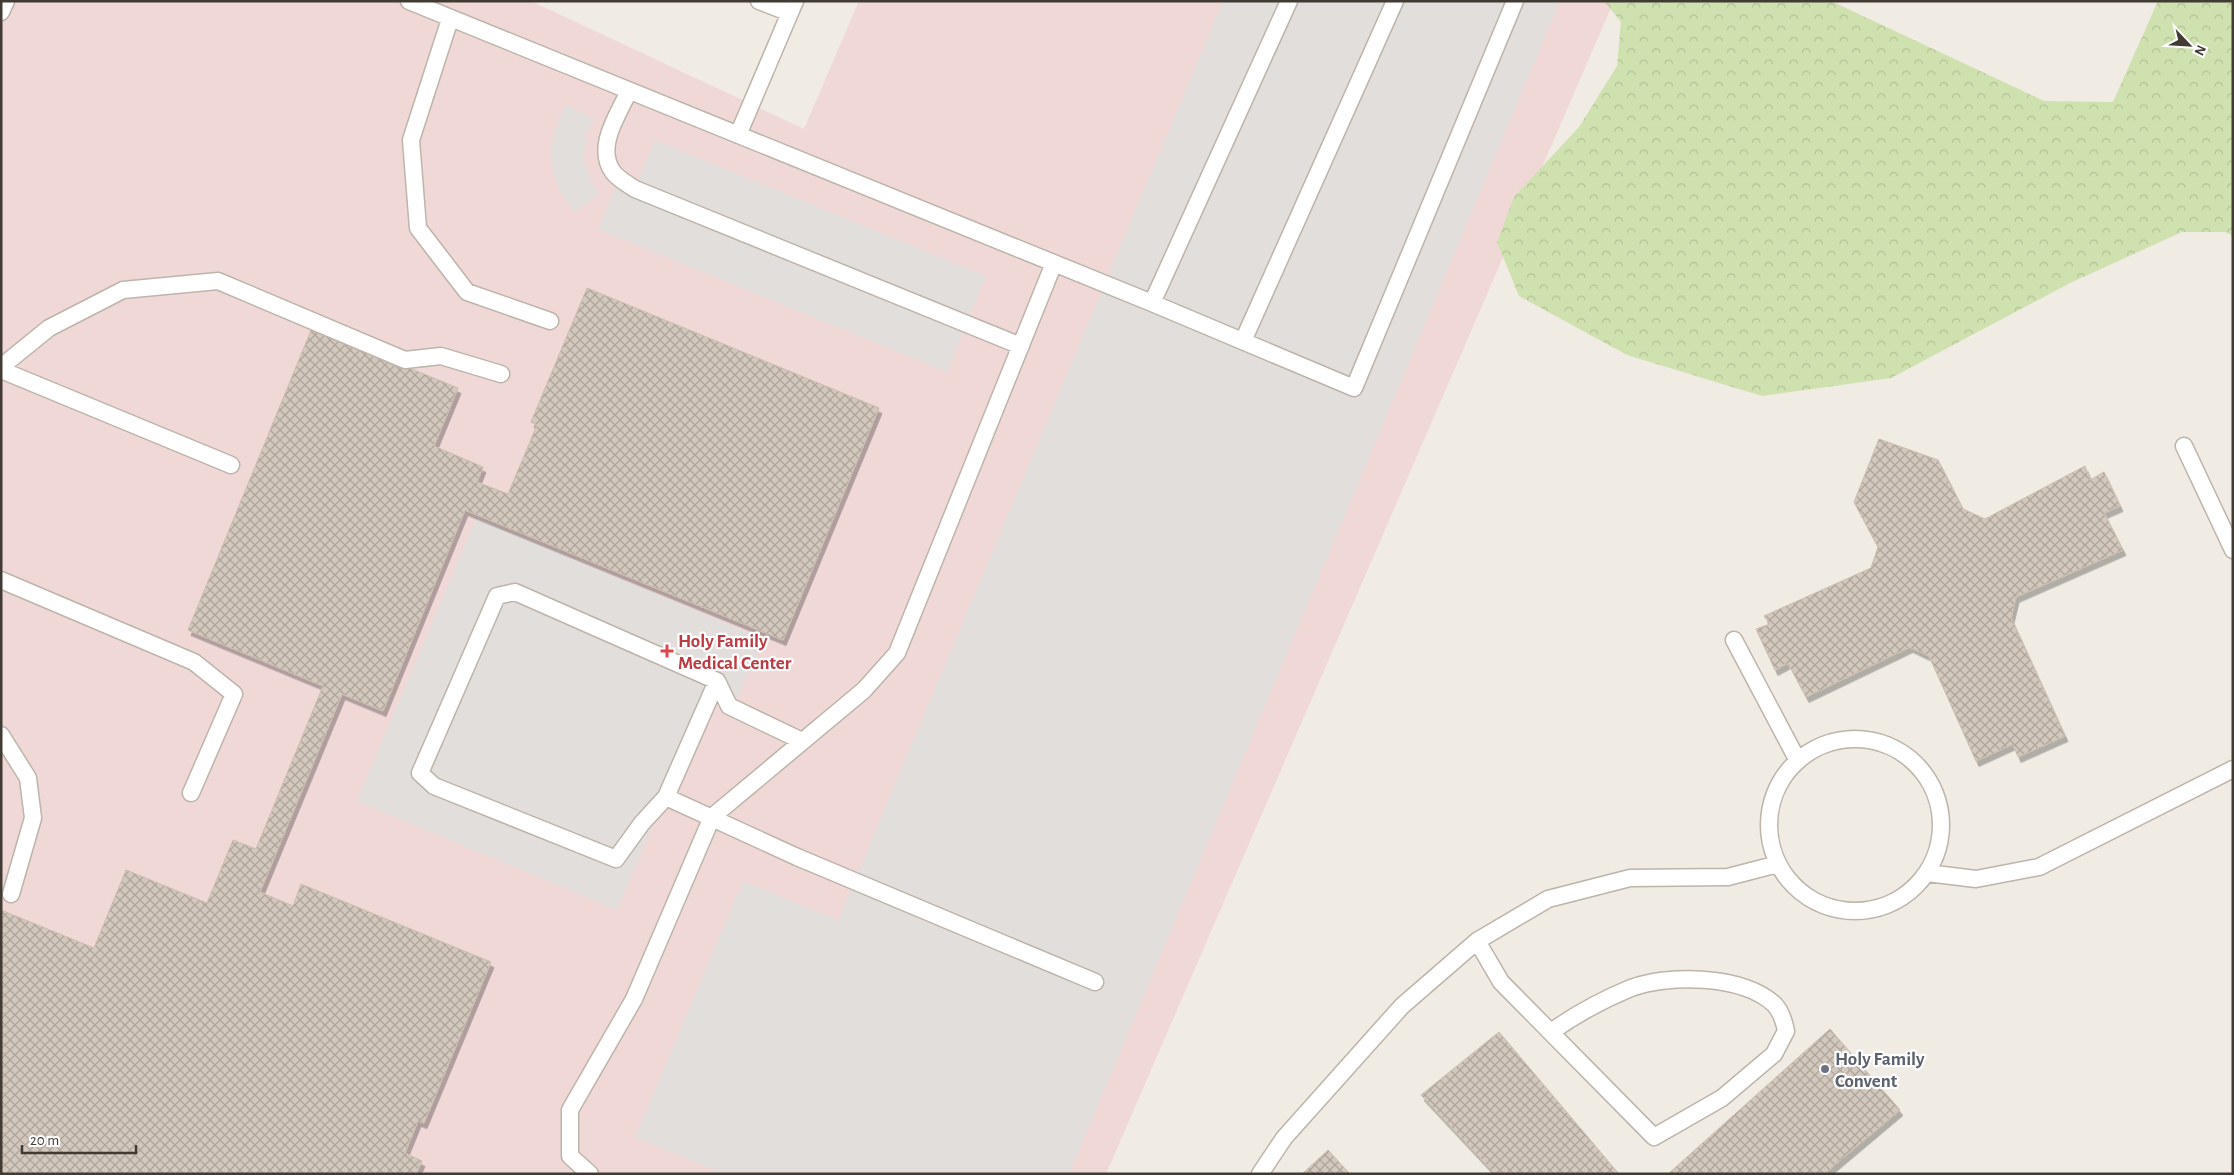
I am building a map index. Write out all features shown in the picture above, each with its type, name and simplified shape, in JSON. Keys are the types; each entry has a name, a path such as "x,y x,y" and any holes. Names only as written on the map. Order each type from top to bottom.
{"lane":[{"path":"1,12 6,1"},
{"path":"409,1 1152,303 1354,388 1514,1"},
{"path":"738,135 792,7 759,1"},
{"path":"1152,303 1289,1"},
{"path":"1242,342 1395,1"},
{"path":"450,19 411,140 418,228 468,292 550,321"},
{"path":"629,91 609,134 606,157 614,173 635,189 1021,346"},
{"path":"590,1174 570,1156 570,1110 634,999 712,816 864,690 897,653 1054,263"},
{"path":"231,465 1,369 49,328 123,290 218,281 405,360 441,356 501,374"},
{"path":"2184,446 2233,550"},
{"path":"1,580 194,662 234,694 191,793"},
{"path":"717,681 666,797 642,823 616,859 434,786 420,773 497,596 515,592 717,681 729,706 802,741"},
{"path":"1734,640 1798,761"},
{"path":"1,735 28,778 33,818 11,894"},
{"path":"1861,739 1882,744 1903,753 1920,768 1932,787 1940,808 1941,830 1937,853 1927,873 1912,890 1894,902 1873,910 1850,911 1828,907 1808,897 1791,883 1778,864 1771,843 1770,820 1774,798 1784,778 1798,761 1817,748 1838,741 1861,739"},
{"path":"1927,873 1976,878 2039,866 2233,769"},
{"path":"666,797 712,816 796,857 1095,982"},
{"path":"1260,1174 1284,1138 1402,1006 1476,941 1548,899 1557,896 1630,878 1728,877 1778,864"},
{"path":"1476,941 1501,982 1654,1137 1722,1098 1774,1054 1786,1031 1783,1017 1774,1004 1746,986 1704,980 1675,980 1633,988 1582,1010 1551,1032"}],"shaded area":[{"name":"Holy Family Medical Center","path":"1,1 531,1 804,129 859,1 1614,1 1106,1174 1,1174"},
{"path":"1223,1 1560,1 1069,1174 723,1174 635,1137 743,881 838,920"},
{"path":"566,105 594,119 586,134 584,160 591,182 599,194 575,212 564,198 556,181 552,164 552,144 557,124"},
{"path":"655,140 986,276 947,372 598,229 618,181 635,188"},
{"path":"476,518 762,638 738,697 711,686 617,910 357,801"}],"green space":[{"path":"1604,1 1831,1 2044,101 2113,102 2158,1 2233,1 2233,236 2226,232 2182,232 2070,283 1891,378 1762,396 1627,355 1519,296 1497,242 1514,197 1579,127 1617,66 1621,22"}],"building":[{"path":"587,288 879,408 783,640 465,510 383,711 342,694 260,892 293,906 301,884 491,962 424,1123 418,1121 405,1153 422,1161 416,1174 1,1174 1,910 94,948 126,870 207,903 233,840 256,849 323,686 188,630 312,328 458,388 434,446 483,467 477,482 508,494 537,425 531,422"},
{"path":"1879,439 1938,460 1963,509 1985,519 2085,466 2090,480 2104,472 2120,506 2104,513 2123,550 2016,597 2011,618 2065,736 2018,757 2013,744 1976,761 1929,656 1910,647 1806,697 1788,663 1775,670 1756,629 1770,624 1764,616 1871,568 1878,547 1854,502"},
{"name":"Holy Family Convent","path":"1830,1029 1900,1110 1824,1174 1668,1174"},
{"path":"1499,1032 1619,1174 1495,1174 1421,1095"},
{"path":"1328,1150 1350,1174 1302,1174"}],"place":[{"name":"Holy Family Medical Center","path":"667,651"},
{"name":"Holy Family Convent","path":"1825,1069"}]}
